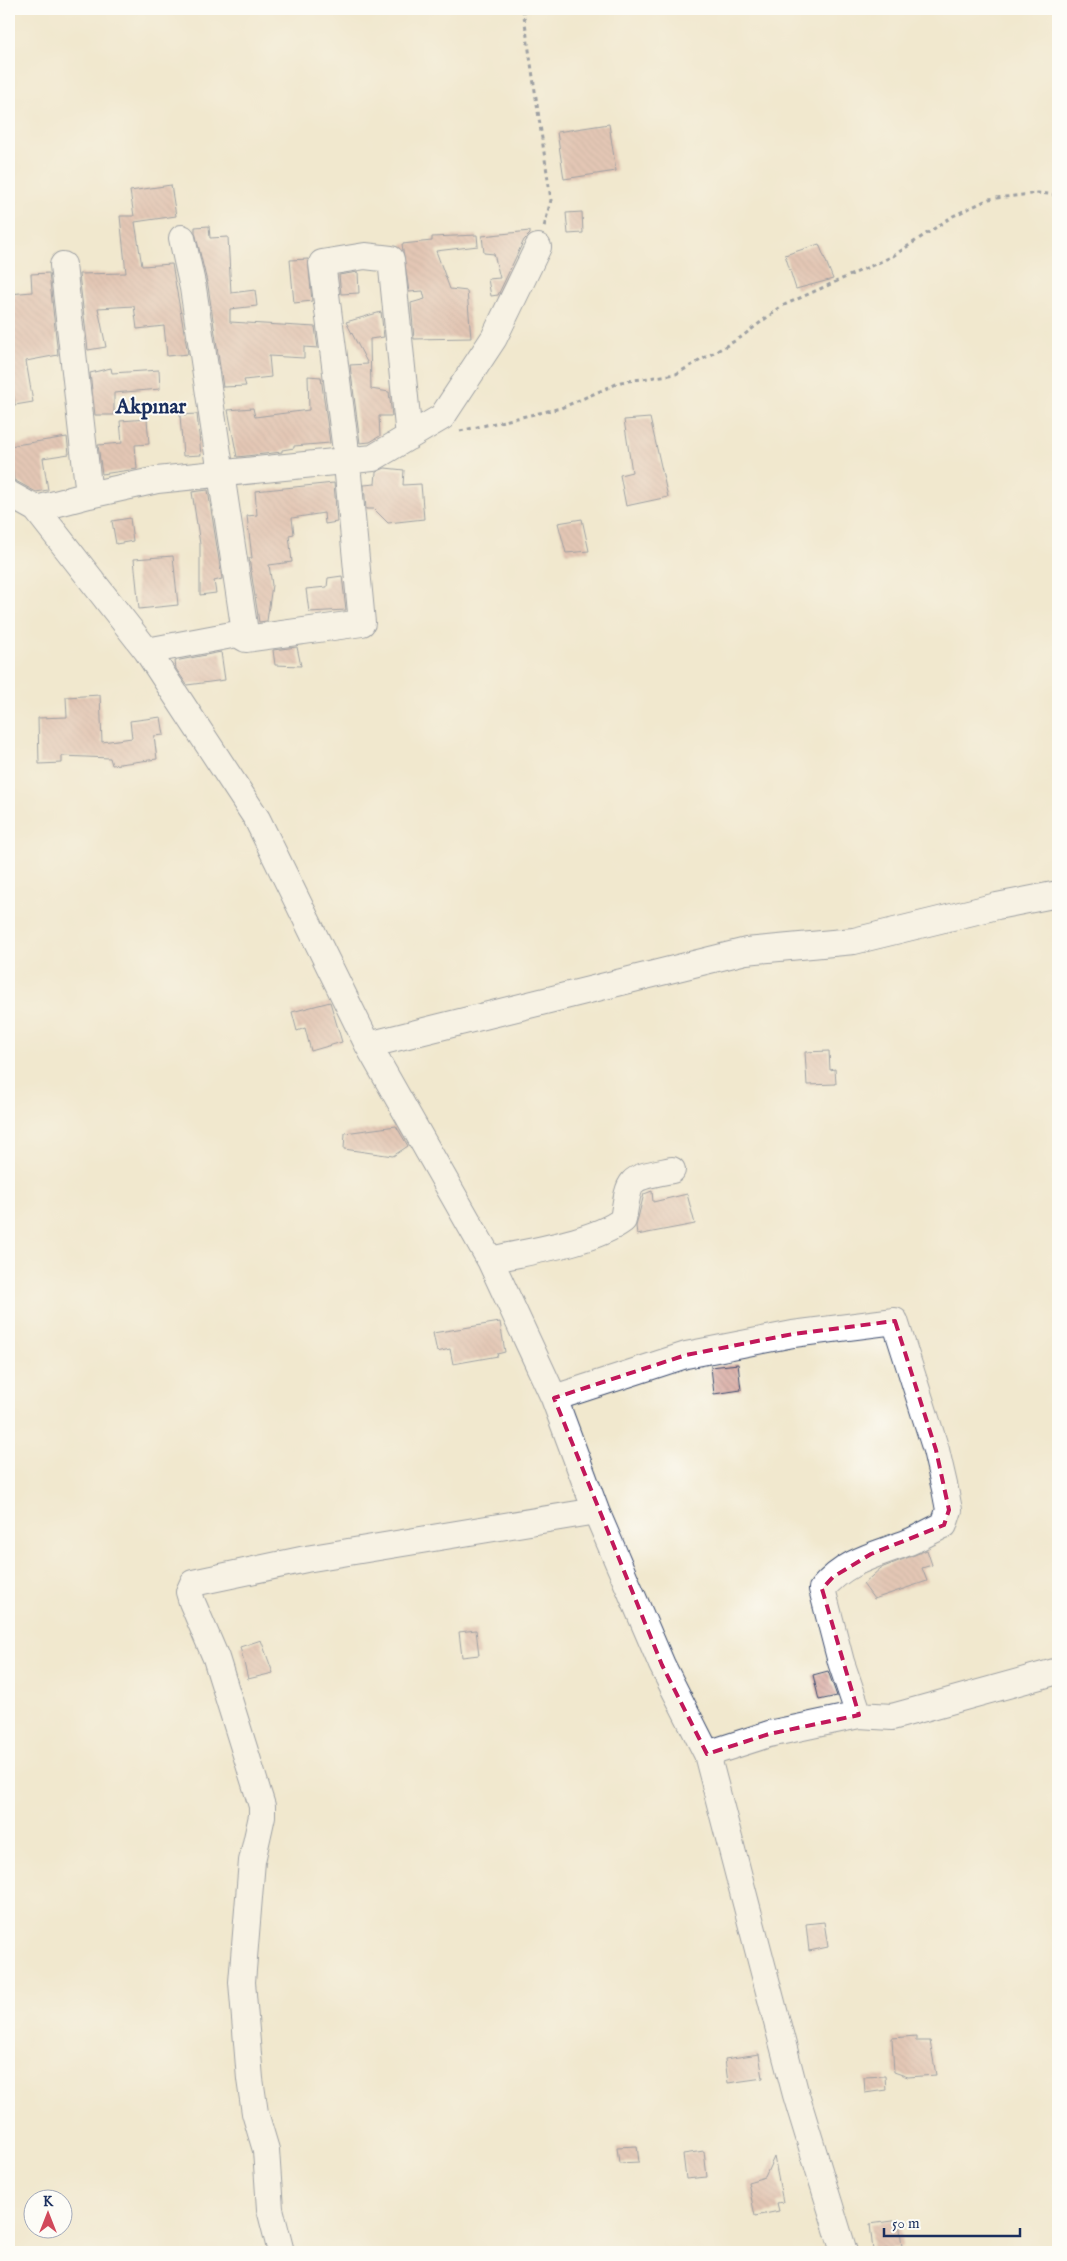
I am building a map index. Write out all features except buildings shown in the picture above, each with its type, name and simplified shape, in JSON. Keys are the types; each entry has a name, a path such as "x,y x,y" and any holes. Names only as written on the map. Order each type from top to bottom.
{"street":[{"path":"182,238 193,288 246,639"},
{"path":"36,510 89,495 157,480 373,458 442,417 494,338 538,247"},
{"path":"146,651 237,634 246,639 362,623 346,460 322,263 365,256 391,259 409,437"},
{"path":"64,265 89,495"},
{"path":"9,494 36,510 146,651 257,819 368,1045 490,1260 554,1398 596,1511 615,1551 662,1665 707,1754 796,2095 844,2252"},
{"path":"368,1045 746,951 854,941 997,906 1058,894"},
{"path":"490,1260 565,1243 611,1229 623,1220 628,1187 639,1177 672,1170"},
{"path":"554,1398 686,1355 793,1334 895,1321 936,1450 949,1510 944,1525 920,1538 871,1554 832,1577 822,1589 841,1662 859,1715"},
{"path":"281,2252 270,2209 266,2150 255,2113 250,2079 242,1982 252,1862 262,1816 262,1806 216,1658 189,1592 193,1583 306,1559 596,1511"},
{"path":"707,1754 770,1734 859,1715 892,1717 1058,1672"}],"path":[{"path":"523,9 551,200 538,247"},
{"path":"442,417 458,431 561,408 621,382 676,374 740,338 782,306 893,256 952,216 989,199 1038,193 1058,195"}],"highlighted area":[{"path":"895,1321 936,1450 949,1510 944,1525 871,1554 833,1577 822,1589 859,1715 769,1734 707,1754 662,1665 554,1398 686,1355 793,1334"}],"district":[{"name":"Akpınar","path":"151,406"}]}
